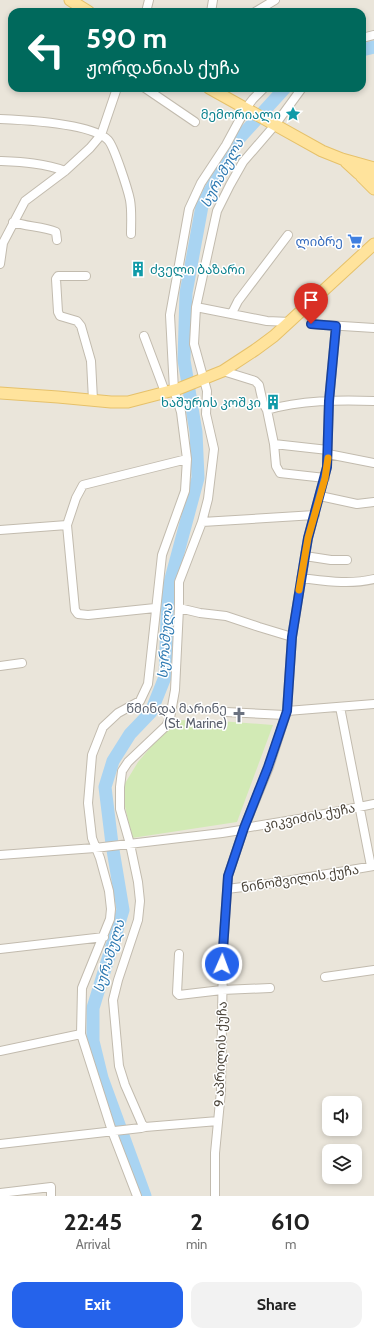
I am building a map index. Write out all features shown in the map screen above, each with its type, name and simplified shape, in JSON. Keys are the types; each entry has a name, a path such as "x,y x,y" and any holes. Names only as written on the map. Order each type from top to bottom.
{"main road":[{"path":"70,0 83,8"},
{"path":"217,92 306,143 342,159 374,168"},
{"path":"342,159 374,189"},
{"path":"358,173 374,179"},
{"path":"0,394 128,402 172,390 223,371 256,350 290,322 374,244"}],"street":[{"path":"262,8 275,0"},
{"path":"0,264 1,243 25,201 65,171 90,148 101,135 116,92"},
{"path":"151,92 195,122"},
{"path":"172,390 170,315 189,209 201,183 226,145 253,99 260,92"},
{"path":"143,1128 125,1085 119,1066 113,1000 138,920 140,901 138,882 126,844 120,809 122,771 128,762 166,726 170,718 175,690 179,582 202,522 208,499 214,449 206,414 207,391 202,379 194,344 196,307 217,211 243,162 299,92"},
{"path":"0,119 33,121 67,126 101,135 109,140 130,200 131,234"},
{"path":"0,162 42,165 65,171"},
{"path":"14,222 24,226 50,229 56,232 57,240"},
{"path":"232,313 238,302 288,235"},
{"path":"86,276 58,276 56,279 58,312 60,316 78,321 81,326 91,361 93,400"},
{"path":"196,307 267,321 290,322"},
{"path":"311,324 374,328"},
{"name":"9 აპრილის ქუჩა","path":"215,1196 215,1152 221,1091 222,990 226,890 228,876 244,828 268,767 286,713 292,637 301,578 308,538 325,478 328,452 329,401 336,326"},
{"path":"137,1196 112,1131 81,1034 82,988 110,920 109,891 100,858 92,838 88,802 92,755 103,727 118,713 140,700 148,684 155,608 162,555 185,491 187,459 181,412 172,390 144,336"},
{"path":"223,371 258,383 263,403 267,410 274,444 276,466 280,473 325,478"},
{"path":"267,410 285,404 329,401 374,401"},
{"path":"274,444 328,452 374,463"},
{"path":"155,608 88,615 78,614 75,610 67,525 76,498 83,485 187,459"},
{"path":"320,496 357,504 374,502"},
{"path":"202,522 315,515"},
{"path":"0,530 67,525"},
{"path":"305,556 331,560 347,560"},
{"path":"301,578 337,582 364,582 374,579"},
{"path":"179,608 200,613 226,616 292,637"},
{"path":"0,666 22,663"},
{"path":"226,712 286,713 374,704"},
{"path":"340,707 372,866"},
{"name":"კიკვიძის ქუჩა","path":"0,855 96,847 222,833 374,804"},
{"name":"ნინოშვილის ქუჩა","path":"226,890 372,866"},
{"path":"0,949 104,937"},
{"path":"179,954 177,993 181,996 222,990 270,988"},
{"path":"325,977 374,970"},
{"path":"0,1051 81,1034"},
{"path":"0,1144 218,1121"},
{"path":"0,1193 51,1187 51,1196"}],"shaded area":[{"path":"0,0 374,0 374,1196 0,1196"}],"green space":[{"path":"174,720 220,721 273,725 237,822 132,838 124,802 124,785 138,762"}],"waterway":[{"name":"სურამულა","path":"366,49 374,47"},
{"name":"სურამულა","path":"145,1196 102,1078 93,1041 93,1008 123,910 112,844 105,787 113,761 130,734 151,712 165,677 168,590 198,478 196,432 184,360 186,293 202,206 235,143 281,92"}],"slow traffic":[{"path":"299,590 308,538 325,478 328,458"}],"place":[{"name":"მემორიალი","path":"293,114"},
{"name":"ლიბრე","path":"355,241"},
{"name":"ძველი ბაზარი","path":"138,269"},
{"name":"ხაშურის კოშკი","path":"273,402"},
{"name":"წმინდა მარინე (St. Marine)","path":"239,715"}],"route":[{"path":"222,964 228,876 287,711 292,637 305,556 308,538 327,467 329,401 336,326 311,324"}]}
